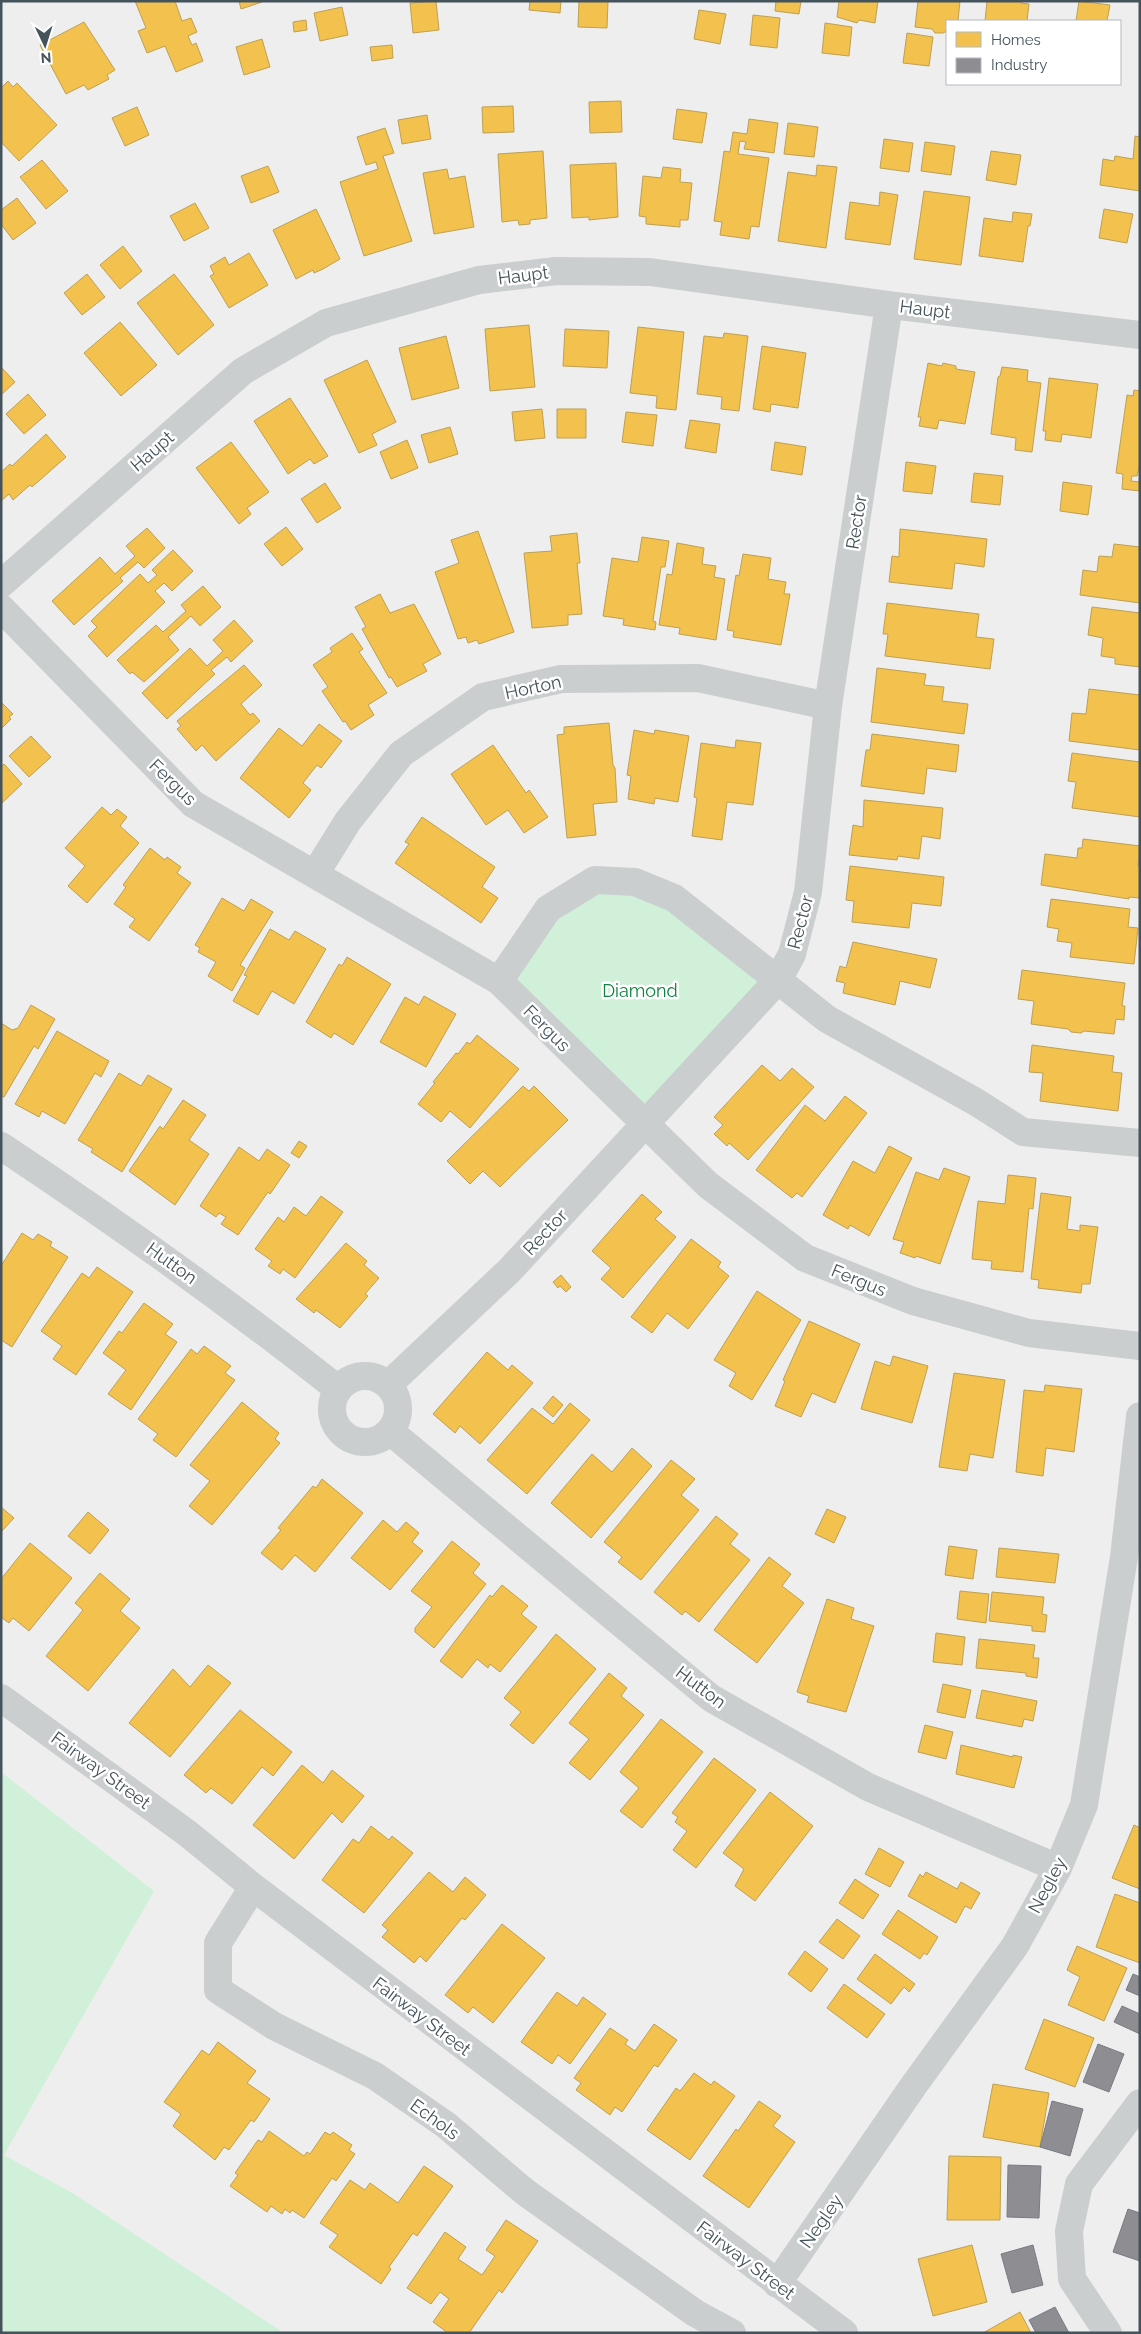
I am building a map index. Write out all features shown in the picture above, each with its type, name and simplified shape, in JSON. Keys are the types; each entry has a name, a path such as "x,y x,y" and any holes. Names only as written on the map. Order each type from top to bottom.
{"street":[{"name":"Haupt","path":"1,584 243,371 326,323 479,280 556,271 650,272 889,305 1140,335"},
{"name":"Rector","path":"388,1385 510,1270 778,980 792,954 808,892 828,706 889,305"},
{"name":"Fergus","path":"1,608 193,804 499,980 708,1185 805,1258 913,1301 1029,1333 1140,1346"},
{"name":"Horton","path":"315,874 348,820 401,754 484,697 561,679 698,678 828,706"},
{"path":"499,980 548,909 595,880 635,882 674,898 827,1019 976,1102 1023,1132 1140,1143"},
{"name":"Hutton","path":"1,1146 127,1230 247,1318 338,1389"},
{"path":"364,1376 376,1378 388,1385 396,1394 399,1402 399,1413 391,1432 383,1438 372,1442 360,1442 340,1432 333,1422 331,1411 332,1399 338,1389 353,1378 364,1376"},
{"name":"Negley","path":"777,2284 1014,1946 1058,1868 1084,1805 1124,1557 1140,1416"},
{"name":"Hutton","path":"391,1432 711,1698 868,1787 1058,1868"},
{"name":"Fairway Street","path":"1,1698 187,1833 253,1888 844,2333"},
{"name":"Echols","path":"253,1888 218,1943 218,1990 274,2026 375,2076 446,2126 525,2192 695,2313 732,2333"},
{"path":"1108,2333 1072,2279 1069,2231 1079,2184 1140,2103"}],"green space":[{"name":"Diamond","path":"596,883 635,886 773,980 644,1121 501,981 550,911"},
{"path":"1,1772 154,1891 4,2155 74,2194 284,2333 1,2333"}],"building: Homes":[{"path":"135,1 175,1 182,21 191,18 197,32 188,36 192,45 196,43 203,61 176,72 165,46 147,53 138,31 146,28"},
{"path":"239,1 261,1 262,2 241,9"},
{"path":"436,1 439,30 413,33 410,3"},
{"path":"530,1 561,1 560,13 529,10"},
{"path":"579,1 608,1 607,28 578,27"},
{"path":"776,1 801,1 799,14 775,11"},
{"path":"839,1 878,1 875,23 859,20 857,23 837,17"},
{"path":"918,1 960,1 958,20 946,20 946,32 935,33 932,29 915,27"},
{"path":"987,1 1021,1 1021,3 1029,4 1027,20 985,20"},
{"path":"1079,1 1110,5 1107,20 1076,20"},
{"path":"342,7 348,35 320,41 314,13"},
{"path":"699,10 726,14 720,44 694,39"},
{"path":"753,15 780,18 777,48 750,45"},
{"path":"306,20 307,30 294,32 293,22"},
{"path":"84,22 115,70 107,75 109,79 88,90 84,85 66,94 40,45"},
{"path":"825,23 852,27 849,56 822,53"},
{"path":"907,33 933,37 929,66 903,63"},
{"path":"262,39 270,67 244,75 236,47"},
{"path":"392,45 393,58 372,61 370,47"},
{"path":"8,81 13,87 17,83 57,125 19,161 1,142 1,88"},
{"path":"621,101 622,132 590,133 589,102"},
{"path":"513,106 514,132 483,133 482,107"},
{"path":"137,107 149,135 125,146 112,118"},
{"path":"677,109 707,113 702,143 673,139"},
{"path":"427,115 431,139 402,144 398,120"},
{"path":"749,119 778,123 774,153 744,149 746,142 740,141 738,154 769,158 759,227 751,226 749,239 720,235 722,222 714,221 724,151 730,152 733,132 747,134"},
{"path":"788,123 818,127 814,157 784,154"},
{"path":"385,128 394,153 383,156 412,241 364,256 340,182 378,169 376,162 366,165 357,137"},
{"path":"1135,136 1140,137 1140,191 1100,185 1103,159 1114,161 1115,156 1133,159"},
{"path":"884,139 913,143 909,172 880,168"},
{"path":"925,142 955,146 951,175 921,171"},
{"path":"543,151 547,218 530,220 530,224 519,225 518,220 502,222 498,154"},
{"path":"991,151 1021,155 1016,185 986,180"},
{"path":"42,160 68,191 46,209 20,177"},
{"path":"616,163 618,217 589,220 589,217 572,218 570,165"},
{"path":"817,165 837,167 826,248 778,241 788,172 816,176"},
{"path":"268,166 279,192 251,203 241,176"},
{"path":"663,167 681,169 680,182 692,183 688,220 680,220 680,227 646,224 646,217 639,216 643,176 661,178"},
{"path":"447,169 449,179 465,176 474,227 434,234 423,173"},
{"path":"924,191 970,197 961,265 914,259"},
{"path":"880,192 898,195 890,245 845,239 850,202 879,206"},
{"path":"17,198 36,223 13,240 1,224 1,210"},
{"path":"195,203 209,228 184,241 170,216"},
{"path":"316,209 340,259 323,269 314,273 313,270 296,279 273,230"},
{"path":"1104,209 1133,214 1127,243 1099,238"},
{"path":"1013,212 1032,214 1030,226 1028,226 1023,262 979,256 984,218 1012,222"},
{"path":"123,246 142,271 120,289 100,265"},
{"path":"249,253 268,285 229,308 210,276 214,274 210,266 225,257 229,265"},
{"path":"87,274 105,297 82,315 64,293"},
{"path":"174,274 214,325 178,355 137,303"},
{"path":"120,322 157,365 121,396 84,353"},
{"path":"529,325 535,387 490,391 485,329"},
{"path":"638,327 684,332 676,410 656,408 657,396 630,393"},
{"path":"565,329 609,331 607,368 563,366"},
{"path":"724,333 748,336 739,411 721,409 722,397 697,394 704,336 723,338"},
{"path":"446,336 459,388 412,400 399,348"},
{"path":"762,346 806,353 798,408 771,404 770,412 753,409"},
{"path":"367,360 396,422 372,434 377,445 359,453 324,380"},
{"path":"928,363 942,366 943,363 956,366 956,369 975,372 965,424 939,420 937,429 919,426 921,417 918,417"},
{"path":"1,367 15,382 1,395"},
{"path":"1002,367 1028,370 1027,381 1041,383 1032,452 1015,450 1016,438 991,434 998,377"},
{"path":"1049,378 1098,384 1091,438 1062,434 1061,442 1045,440 1046,431 1043,431"},
{"path":"1134,390 1140,391 1140,463 1137,476 1132,476 1131,481 1140,482 1140,491 1122,489 1123,474 1116,473 1127,395 1133,396"},
{"path":"28,394 46,415 24,434 6,414"},
{"path":"290,398 328,456 314,464 310,459 288,474 254,421"},
{"path":"542,409 545,438 515,441 512,412"},
{"path":"557,409 586,409 586,438 557,438"},
{"path":"626,412 657,415 653,446 622,442"},
{"path":"690,420 720,424 716,453 685,448"},
{"path":"450,427 458,454 429,463 421,435"},
{"path":"46,434 66,457 32,487 30,485 13,500 9,494 1,501 1,472 10,464 12,466"},
{"path":"407,440 418,468 391,479 380,452"},
{"path":"231,442 269,492 247,508 251,514 239,524 196,468"},
{"path":"775,442 806,447 802,475 771,470"},
{"path":"906,462 936,466 932,494 903,491"},
{"path":"974,473 1003,476 1000,505 971,502"},
{"path":"1063,482 1092,486 1088,515 1060,511"},
{"path":"325,483 341,508 317,523 301,499"},
{"path":"286,527 303,549 282,566 264,544"},
{"path":"147,528 165,548 144,568 138,562 120,578 123,581 74,625 52,601 100,557 115,574 135,556 126,546"},
{"path":"900,529 987,539 984,567 955,563 952,589 889,582 892,556 899,557"},
{"path":"478,531 514,632 479,644 477,640 468,643 466,637 458,639 435,572 459,563 451,540"},
{"path":"577,533 580,563 577,563 582,614 568,615 568,625 532,628 524,553 552,551 550,536"},
{"path":"642,537 669,541 665,567 661,567 653,621 656,622 655,630 623,625 624,619 603,616 612,558 638,562"},
{"path":"677,543 704,548 702,564 716,566 714,577 725,579 716,640 679,634 680,628 659,625 667,574 672,575"},
{"path":"1114,544 1140,547 1140,603 1080,595 1083,570 1097,572 1099,556 1112,557"},
{"path":"173,550 193,571 172,591 164,583 155,591 165,602 107,657 88,636 97,627 91,621 140,574 148,583 157,575 152,570"},
{"path":"743,554 771,558 768,579 786,582 784,594 790,594 781,645 733,637 734,631 727,630 736,575 739,576"},
{"path":"203,586 221,607 200,626 191,616 168,637 179,650 144,682 132,672 130,674 117,660 156,625 163,632 186,611 181,605"},
{"path":"380,594 390,613 414,604 441,654 423,664 427,671 397,687 391,677 389,678 362,629 366,627 355,607"},
{"path":"887,603 979,614 976,637 994,639 990,669 885,656 888,634 883,634"},
{"path":"1092,607 1140,613 1140,667 1115,664 1115,658 1101,656 1103,638 1088,635"},
{"path":"234,620 253,641 231,662 227,657 211,670 215,674 167,719 142,693 190,648 207,666 223,651 213,640"},
{"path":"352,633 363,649 359,652 387,693 368,705 374,715 351,730 345,721 343,722 322,691 328,687 313,665 332,652 330,648"},
{"path":"244,665 262,685 241,704 250,715 253,713 260,721 216,761 202,745 196,751 177,729 181,726 177,721"},
{"path":"877,668 926,674 924,685 944,687 942,701 968,704 964,734 871,722"},
{"path":"1089,689 1140,695 1140,750 1069,741 1072,713 1086,714"},
{"path":"1,702 13,714 9,717 11,719 1,729"},
{"path":"609,723 617,802 593,804 596,835 567,838 557,735 564,734 564,727"},
{"path":"319,724 342,741 321,768 317,765 303,783 311,790 289,818 240,778 279,728 302,746"},
{"path":"634,730 654,734 655,730 689,736 678,802 655,798 654,804 628,799 631,776 627,775"},
{"path":"872,734 959,745 956,772 927,768 924,794 861,786 866,750 870,750"},
{"path":"31,736 51,757 29,777 9,756"},
{"path":"736,740 761,743 753,805 727,802 722,840 692,836 697,798 694,797 701,743 735,748"},
{"path":"493,745 526,793 529,790 548,817 524,833 508,810 486,825 451,774"},
{"path":"1072,753 1140,762 1140,817 1072,808 1076,782 1068,781"},
{"path":"4,764 22,784 2,803 1,767"},
{"path":"864,800 943,808 940,839 922,836 919,859 898,856 897,860 849,855 853,825 863,827"},
{"path":"102,807 111,815 117,809 127,817 120,826 139,843 87,903 68,886 85,866 65,848"},
{"path":"422,817 495,867 482,887 498,898 481,923 395,863 409,844 405,842"},
{"path":"1083,839 1140,846 1138,866 1140,866 1140,898 1129,897 1129,899 1041,885 1045,854 1077,858 1078,848 1082,848"},
{"path":"150,848 165,860 167,857 181,867 177,873 191,883 149,941 129,927 135,919 114,904 126,887 123,885"},
{"path":"850,866 944,877 941,906 912,903 909,928 852,922 854,901 846,900"},
{"path":"222,898 244,911 251,899 273,912 240,965 245,968 232,991 208,976 216,962 198,952 200,948 195,945"},
{"path":"1051,899 1130,909 1128,927 1138,928 1134,964 1070,957 1072,943 1057,941 1059,929 1047,927"},
{"path":"270,929 289,940 295,931 326,949 294,1004 272,991 258,1015 233,1001 247,976 244,975"},
{"path":"853,942 937,959 930,988 900,981 895,1005 843,993 845,983 836,981 840,966 846,968"},
{"path":"347,957 391,984 353,1045 334,1033 331,1038 306,1022 339,964 342,966"},
{"path":"1022,970 1125,983 1122,1006 1125,1006 1124,1020 1116,1019 1114,1034 1084,1031 1081,1033 1071,1032 1068,1029 1031,1024 1034,1001 1018,999"},
{"path":"424,996 456,1014 426,1067 380,1042 405,997 419,1005"},
{"path":"31,1005 55,1019 38,1049 34,1046 4,1097 1,1096 1,1023 12,1030 18,1028"},
{"path":"57,1031 109,1061 101,1077 95,1073 65,1124 42,1111 39,1117 15,1104"},
{"path":"477,1035 519,1069 470,1128 450,1111 441,1122 418,1104 456,1053 458,1054 467,1042 470,1044"},
{"path":"1032,1045 1114,1056 1112,1072 1122,1073 1118,1111 1040,1101 1043,1073 1029,1072"},
{"path":"762,1065 780,1081 792,1068 814,1087 748,1160 729,1143 727,1146 714,1134 723,1125 714,1117"},
{"path":"119,1073 141,1086 148,1075 172,1089 122,1172 91,1152 93,1149 78,1140"},
{"path":"523,1086 529,1091 534,1086 568,1120 500,1187 483,1171 470,1184 447,1161"},
{"path":"845,1096 867,1113 802,1197 797,1193 792,1198 756,1170 805,1105 825,1121"},
{"path":"183,1100 206,1115 189,1140 209,1154 175,1205 129,1171 160,1126 163,1129"},
{"path":"299,1141 307,1146 299,1158 291,1153"},
{"path":"889,1146 912,1158 869,1236 850,1225 848,1229 823,1215 853,1161 875,1173"},
{"path":"239,1147 259,1161 267,1149 290,1165 270,1194 268,1192 238,1235 221,1224 226,1217 219,1213 216,1217 200,1206"},
{"path":"944,1168 970,1177 940,1264 900,1253 904,1242 893,1239 916,1172 939,1180"},
{"path":"1008,1175 1036,1178 1033,1209 1029,1208 1023,1272 991,1269 992,1261 972,1259 978,1201 1005,1204"},
{"path":"1041,1193 1071,1197 1067,1229 1080,1231 1080,1225 1098,1227 1090,1284 1082,1284 1081,1293 1038,1288 1039,1280 1031,1279"},
{"path":"642,1194 662,1212 655,1219 676,1237 623,1298 601,1279 611,1268 592,1251"},
{"path":"321,1196 343,1212 295,1278 283,1269 280,1274 268,1266 272,1261 255,1249 278,1217 284,1222 294,1207 306,1216"},
{"path":"22,1233 33,1240 38,1234 52,1242 50,1246 68,1257 12,1347 1,1340 1,1266"},
{"path":"691,1239 721,1262 718,1267 729,1276 688,1329 667,1313 652,1333 631,1317"},
{"path":"346,1243 367,1261 364,1265 379,1278 365,1294 368,1296 340,1328 316,1310 314,1313 296,1299"},
{"path":"97,1267 133,1292 76,1375 53,1359 62,1346 41,1331 82,1273 89,1278"},
{"path":"561,1275 571,1287 566,1292 560,1286 558,1288 553,1282"},
{"path":"757,1291 801,1320 752,1400 729,1386 736,1373 714,1360"},
{"path":"144,1303 173,1324 165,1334 177,1342 131,1410 108,1394 126,1370 103,1353 119,1331 122,1333"},
{"path":"809,1321 860,1344 835,1403 812,1393 801,1417 775,1406 785,1381 783,1380"},
{"path":"204,1346 231,1366 225,1373 235,1380 176,1457 153,1440 158,1434 138,1419 191,1349 197,1354"},
{"path":"487,1352 508,1370 512,1365 533,1383 480,1444 460,1426 455,1433 433,1414"},
{"path":"893,1356 928,1366 912,1423 861,1409 875,1361 890,1366"},
{"path":"954,1373 1005,1380 993,1458 970,1454 967,1471 939,1467"},
{"path":"1045,1385 1082,1389 1074,1452 1046,1448 1043,1476 1016,1472 1024,1390 1044,1392"},
{"path":"553,1396 563,1405 553,1417 543,1408"},
{"path":"242,1402 279,1433 275,1439 280,1443 212,1525 189,1506 210,1481 190,1465"},
{"path":"570,1403 590,1420 527,1494 487,1460 532,1408 553,1424"},
{"path":"632,1448 652,1466 591,1538 551,1503 592,1454 612,1472"},
{"path":"671,1460 695,1479 681,1495 699,1510 641,1580 618,1562 622,1557 604,1542"},
{"path":"322,1479 363,1513 315,1572 295,1555 282,1570 261,1553 281,1530 278,1528 313,1486 316,1488"},
{"path":"1,1507 14,1518 1,1532"},
{"path":"827,1509 846,1517 834,1543 815,1534"},
{"path":"88,1512 109,1530 90,1554 68,1536"},
{"path":"716,1516 738,1534 730,1544 750,1560 699,1622 685,1611 682,1615 654,1592"},
{"path":"383,1520 397,1532 406,1522 419,1533 412,1542 423,1551 390,1590 351,1558"},
{"path":"452,1541 480,1564 473,1573 486,1584 434,1648 415,1632 415,1628 432,1607 411,1591"},
{"path":"30,1543 72,1578 29,1631 13,1618 9,1623 1,1617 1,1579"},
{"path":"949,1546 977,1550 973,1579 945,1575"},
{"path":"999,1548 1059,1554 1055,1583 996,1577"},
{"path":"769,1557 791,1574 782,1586 804,1603 757,1663 714,1630"},
{"path":"100,1573 130,1599 120,1611 140,1628 88,1691 46,1656 83,1610 75,1603"},
{"path":"502,1585 528,1606 521,1614 537,1627 500,1672 490,1664 488,1668 477,1659 462,1678 440,1661 490,1595 492,1597"},
{"path":"960,1591 989,1594 986,1623 957,1619"},
{"path":"992,1592 1044,1597 1042,1614 1047,1615 1045,1632 1032,1631 1032,1626 989,1621"},
{"path":"827,1599 854,1608 851,1619 874,1626 846,1712 807,1702 809,1696 797,1692"},
{"path":"936,1633 965,1637 962,1665 933,1662"},
{"path":"556,1634 596,1669 533,1744 510,1725 521,1712 504,1698"},
{"path":"979,1639 1035,1645 1033,1658 1039,1658 1037,1678 1026,1676 1026,1673 976,1668"},
{"path":"208,1665 231,1683 170,1757 129,1723 173,1669 190,1687"},
{"path":"609,1673 627,1688 621,1696 644,1715 590,1780 569,1763 589,1739 569,1723"},
{"path":"943,1684 971,1690 965,1718 937,1712"},
{"path":"982,1690 1037,1701 1033,1721 1024,1719 1022,1727 976,1718"},
{"path":"240,1710 292,1752 273,1776 262,1767 232,1804 211,1788 206,1793 184,1775"},
{"path":"661,1719 703,1752 642,1828 620,1811 639,1788 620,1772"},
{"path":"925,1725 953,1732 946,1759 918,1752"},
{"path":"961,1745 1013,1757 1013,1755 1022,1757 1014,1788 956,1774"},
{"path":"714,1758 756,1790 696,1868 673,1850 687,1831 675,1822 678,1817 672,1813"},
{"path":"302,1765 323,1783 332,1770 364,1796 342,1823 332,1813 294,1859 253,1825"},
{"path":"770,1792 813,1826 755,1901 735,1886 744,1869 723,1853"},
{"path":"1134,1825 1140,1828 1140,1889 1112,1878"},
{"path":"371,1826 389,1840 392,1836 413,1853 364,1913 322,1880 353,1839 359,1843"},
{"path":"879,1848 904,1862 890,1887 865,1874"},
{"path":"429,1872 453,1892 465,1877 486,1895 465,1920 462,1918 426,1962 420,1956 414,1963 382,1937 388,1930 382,1925"},
{"path":"926,1872 957,1889 961,1882 980,1893 971,1909 965,1906 956,1923 908,1896 920,1874 923,1877"},
{"path":"855,1879 879,1895 863,1919 839,1903"},
{"path":"1115,1894 1140,1903 1140,1963 1096,1947"},
{"path":"898,1910 938,1937 927,1955 924,1953 920,1959 882,1934"},
{"path":"837,1919 860,1936 843,1959 819,1942"},
{"path":"502,1924 545,1958 493,2023 473,2007 468,2013 445,1995"},
{"path":"1077,1946 1127,1968 1104,2021 1068,2005 1080,1977 1067,1970"},
{"path":"805,1951 828,1969 811,1992 788,1974"},
{"path":"875,1954 915,1984 909,1992 904,1987 891,2004 857,1979"},
{"path":"844,1984 885,2014 867,2038 827,2008"},
{"path":"557,1992 577,2006 583,1997 606,2014 570,2064 558,2055 552,2064 521,2042"},
{"path":"1044,2019 1094,2038 1075,2087 1025,2069"},
{"path":"654,2024 677,2040 658,2067 654,2065 622,2112 615,2107 610,2115 576,2090 581,2083 574,2078 610,2028 628,2040 625,2044 635,2051"},
{"path":"218,2042 256,2071 247,2083 270,2099 254,2122 251,2120 229,2150 224,2147 215,2160 173,2126 181,2114 164,2102 202,2050 209,2055"},
{"path":"694,2073 711,2085 714,2081 735,2096 690,2160 647,2130 676,2088 680,2091"},
{"path":"993,2084 1049,2093 1040,2147 983,2137"},
{"path":"759,2101 781,2116 773,2126 795,2142 749,2208 703,2176 736,2129 738,2131"},
{"path":"269,2131 304,2156 307,2152 310,2154 325,2132 330,2135 333,2132 352,2145 349,2150 355,2154 336,2181 332,2178 304,2218 292,2210 290,2213 285,2209 282,2214 271,2206 267,2212 230,2186 238,2175 235,2173 258,2140 262,2142"},
{"path":"949,2156 1001,2157 1000,2220 947,2220"},
{"path":"424,2166 453,2186 417,2236 413,2233 389,2267 391,2269 381,2284 329,2247 338,2235 320,2223 350,2180 365,2190 370,2183 398,2203"},
{"path":"506,2220 538,2241 502,2293 499,2290 469,2333 448,2333 433,2322 449,2299 440,2292 431,2304 407,2288 445,2232 466,2247 458,2259 482,2275 495,2256 486,2250"},
{"path":"972,2245 987,2302 933,2316 918,2259"},
{"path":"1020,2312 1031,2333 983,2333"}],"building: Industry":[{"path":"1133,1974 1140,1977 1140,1996 1126,1990"},
{"path":"1122,2006 1140,2014 1140,2034 1114,2022"},
{"path":"1098,2044 1124,2054 1109,2092 1083,2082"},
{"path":"1052,2101 1083,2109 1070,2156 1040,2147"},
{"path":"1008,2165 1041,2166 1039,2218 1007,2217"},
{"path":"1128,2209 1140,2213 1140,2261 1113,2252"},
{"path":"1033,2245 1043,2285 1012,2293 1001,2254"},
{"path":"1055,2307 1069,2333 1036,2333 1029,2320"}]}
